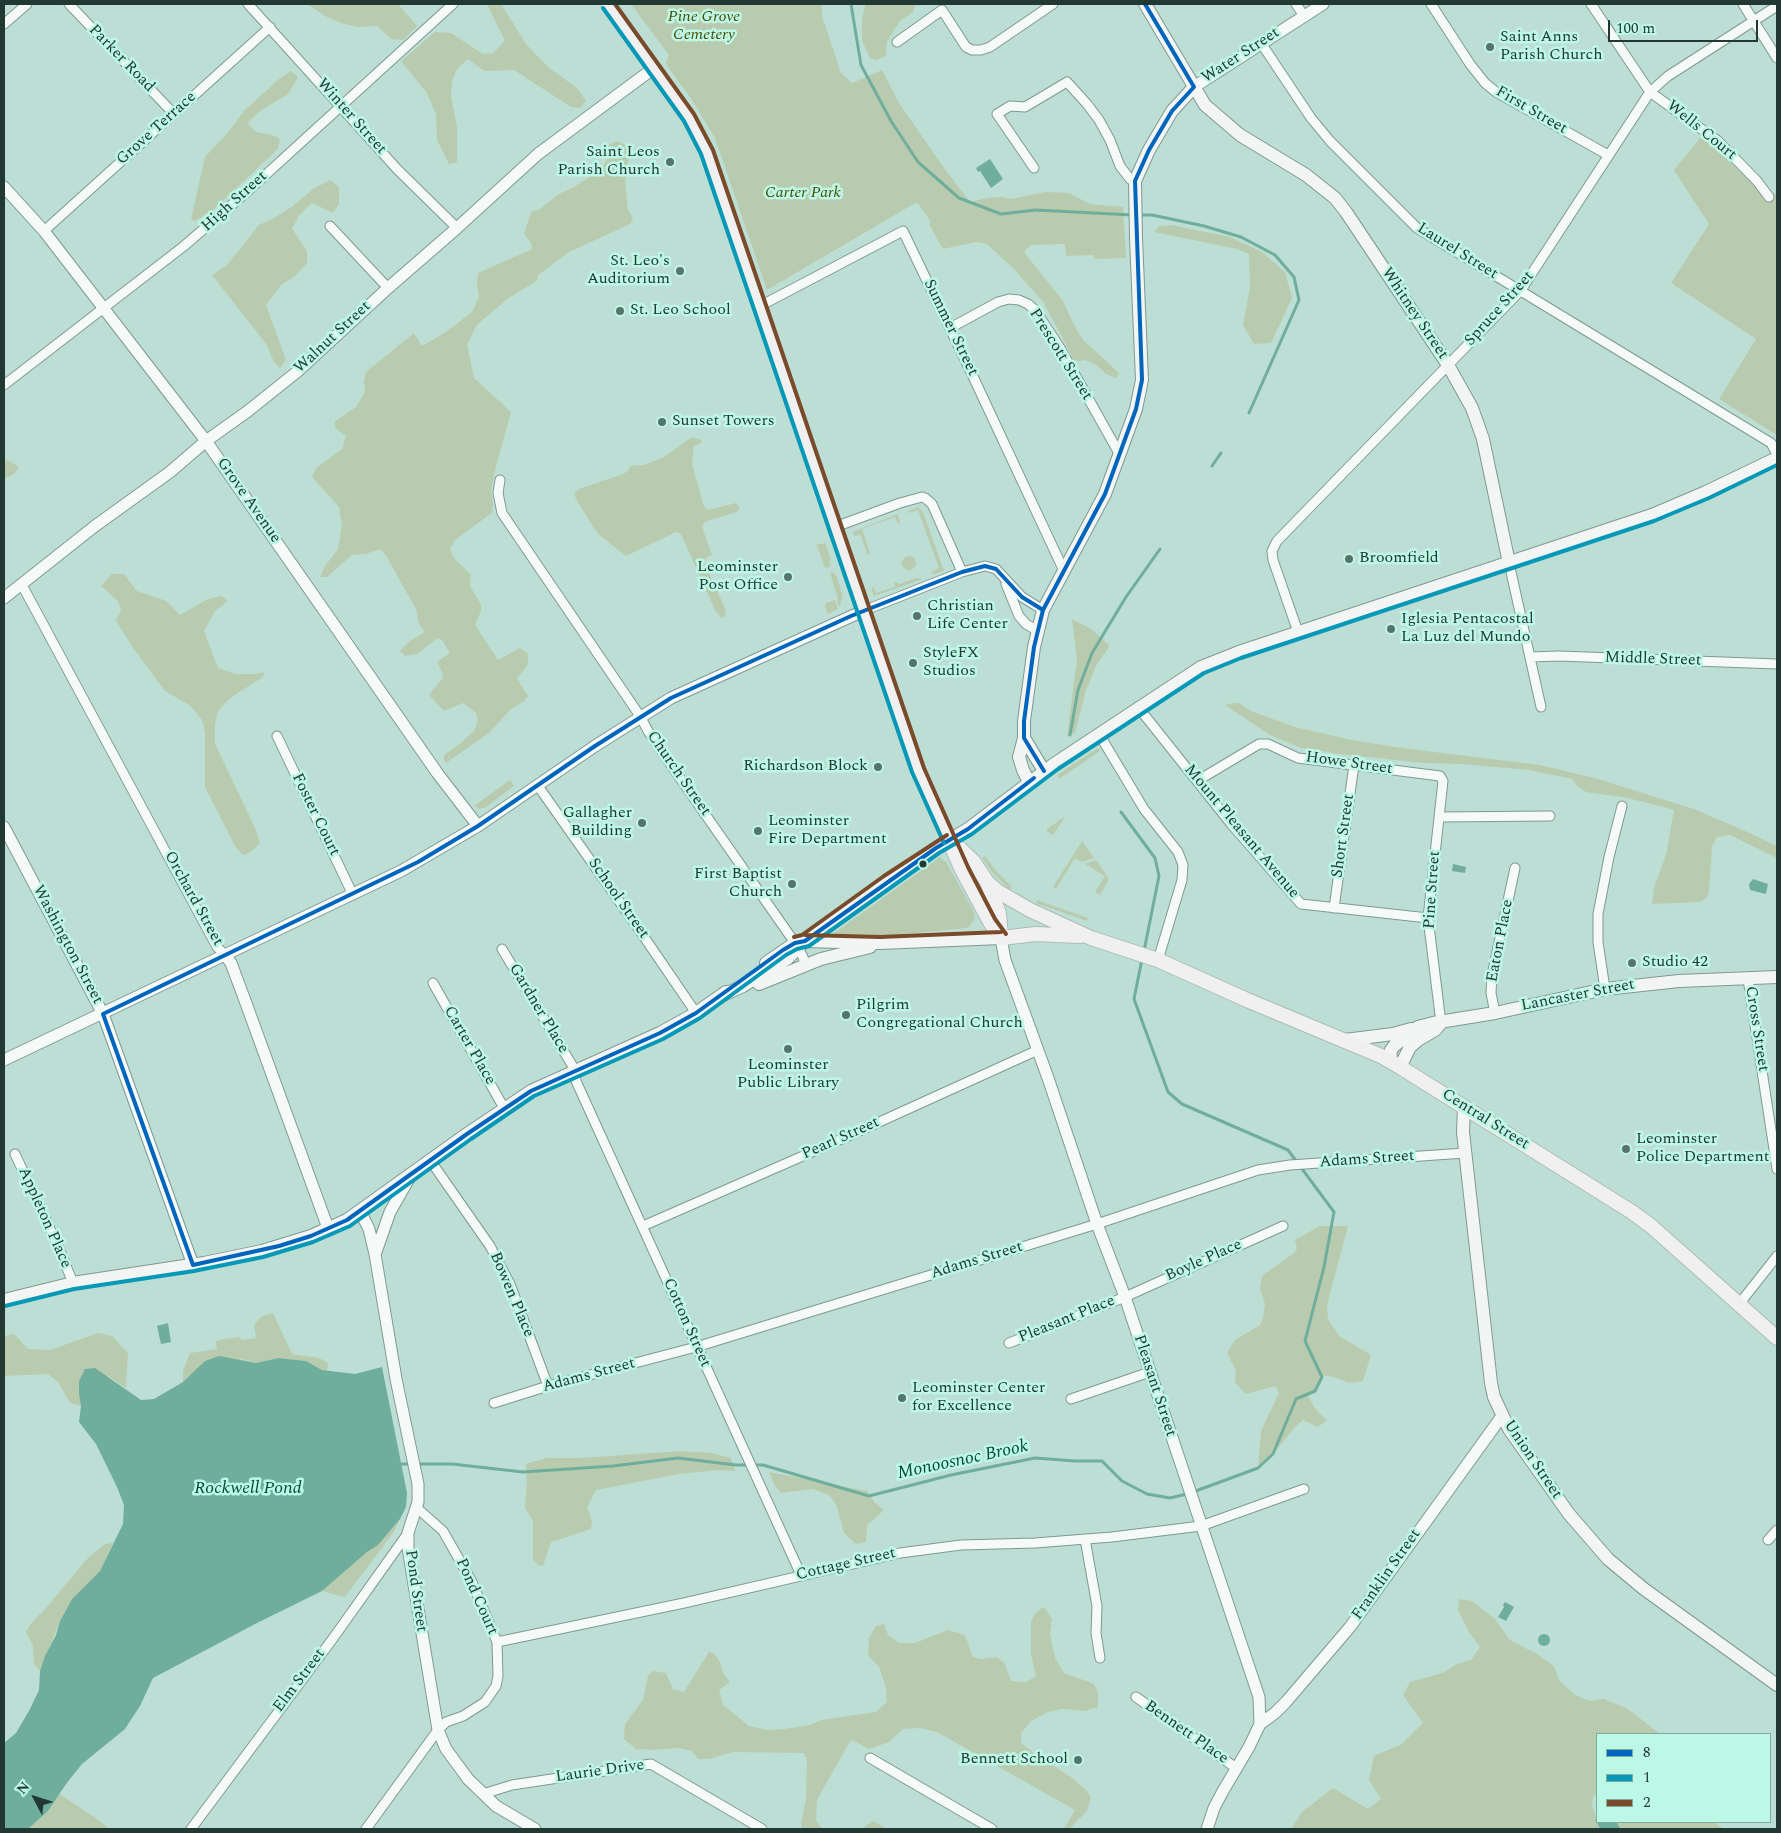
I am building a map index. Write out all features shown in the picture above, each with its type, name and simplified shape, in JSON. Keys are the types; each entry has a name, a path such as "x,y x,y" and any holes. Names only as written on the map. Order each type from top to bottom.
{"main road":[{"path":"608,4 689,118 700,137 714,170 918,770 973,890 1001,938"},
{"name":"Whitney Street","path":"1145,4 1204,105 1240,135 1306,175 1335,198 1448,365 1472,408 1483,439 1509,563"},
{"name":"Water Street","path":"1029,782 1019,756 1024,738 1027,696 1043,610 1105,494 1136,409 1142,380 1135,187 1149,150 1172,111 1194,87"},
{"path":"4,1300 72,1284 193,1265 262,1251 311,1236 328,1228 360,1211 504,1108 531,1091 660,1033 696,1013 757,969 799,944 888,881 968,829 1044,771 1098,734 1184,677 1212,662 1659,513 1777,458"},
{"path":"1024,738 1044,771"},
{"path":"950,840 973,861 987,882 999,913 1001,938"},
{"path":"987,882 997,891 1030,910 1092,938"},
{"path":"799,944 880,944 1001,938 1036,934 1059,934 1092,938"},
{"name":"Central Street","path":"1092,938 1134,950 1156,959 1247,1000 1345,1040 1395,1064 1632,1212 1651,1226 1740,1303 1777,1338"},
{"path":"721,996 744,990 805,965 880,944"},
{"name":"Lancaster Street","path":"1395,1064 1391,1050 1394,1046 1418,1027 1433,1023 1495,1013 1605,989 1671,982 1777,977"},
{"name":"Lancaster Street","path":"1395,1064 1410,1047 1435,1030 1441,1023"},
{"path":"1345,1040 1393,1034 1418,1027"},
{"name":"Union Street","path":"1464,1107 1463,1132 1465,1153 1491,1383 1494,1396 1509,1429 1570,1514 1608,1558 1650,1593 1775,1680"}],"street":[{"path":"4,24 27,4"},
{"name":"Parker Road","path":"69,4 174,114"},
{"name":"Winter Street","path":"248,4 398,169 457,228"},
{"name":"High Street","path":"4,385 184,246 250,190 340,105 395,58 453,4"},
{"path":"897,42 942,10 966,47 972,50 981,50 992,46 1053,4"},
{"path":"1296,4 1304,16"},
{"name":"Water Street","path":"1194,87 1323,4"},
{"name":"First Street","path":"1431,4 1470,64 1485,83 1496,92 1608,156"},
{"path":"1591,4 1650,92"},
{"path":"1743,4 1777,58"},
{"name":"Spruce Street","path":"1298,632 1273,560 1272,550 1278,541 1521,290 1650,92 1668,76 1777,6"},
{"name":"Grove Terrace","path":"44,231 270,27"},
{"name":"Laurel Street","path":"1261,43 1311,118 1330,141 1406,219 1431,238 1521,290 1771,443 1777,454"},
{"name":"Walnut Street","path":"4,598 95,526 170,472 206,441 248,411 298,371 538,154 654,68"},
{"path":"1034,168 998,114 1010,106 1025,107 1067,82 1099,120 1110,140 1120,166 1135,187"},
{"name":"Wells Court","path":"1650,92 1718,141 1747,169 1769,197"},
{"name":"Grove Avenue","path":"4,187 44,231 206,441 438,774 478,826"},
{"path":"330,226 388,288"},
{"name":"Summer Street","path":"760,306 902,231 950,328 1064,571"},
{"name":"Prescott Street","path":"950,328 998,302 1009,299 1019,300 1028,304 1035,310 1060,348 1120,455"},
{"name":"Church Street","path":"500,480 498,497 502,513 640,716 644,726 672,767 799,944 805,965"},
{"path":"835,527 908,500 925,498 932,504 962,572"},
{"name":"Whitney Street","path":"1509,563 1541,707"},
{"path":"4,1060 353,895 422,860 478,826 640,716 670,698 863,611 962,572 985,566 996,569 1022,597 1043,610"},
{"path":"1004,579 1019,616 1026,624 1038,631"},
{"name":"Orchard Street","path":"22,585 217,947 231,963 328,1228"},
{"name":"Middle Street","path":"1530,657 1559,656 1777,664"},
{"name":"Mount Pleasant Avenue","path":"1138,707 1232,825 1301,904 1428,918"},
{"path":"1098,734 1144,808 1178,852 1183,865 1182,880 1156,959"},
{"name":"Foster Court","path":"277,736 353,895"},
{"name":"Howe Street","path":"1197,781 1259,744 1268,744 1298,758 1440,776 1443,781 1439,817"},
{"name":"Short Street","path":"1334,908 1354,765"},
{"name":"School Street","path":"538,786 696,1013"},
{"path":"1605,989 1598,942 1599,903 1622,806"},
{"path":"1439,817 1550,816"},
{"name":"Pine Street","path":"1439,817 1428,918 1441,1023"},
{"name":"Washington Street","path":"4,827 103,1014 193,1265"},
{"name":"Eaton Place","path":"1495,1013 1491,993 1492,975 1515,868"},
{"name":"Pleasant Street","path":"1001,938 1005,960 1038,1050 1097,1224 1125,1297 1259,1697 1260,1724 1214,1808 1207,1829"},
{"name":"Gardner Place","path":"502,949 575,1070"},
{"name":"Cross Street","path":"1748,979 1777,1167"},
{"name":"Carter Place","path":"434,984 504,1108"},
{"name":"Pearl Street","path":"643,1226 1038,1050"},
{"name":"Cotton Street","path":"575,1070 576,1081 801,1576"},
{"name":"Adams Street","path":"494,1403 548,1386 696,1347 1097,1224 1258,1170 1290,1165 1465,1153"},
{"name":"Appleton Place","path":"16,1154 58,1246 72,1284"},
{"name":"Bowen Place","path":"430,1160 490,1246 510,1284 548,1386"},
{"name":"Pond Street","path":"375,1254 390,1212 411,1175"},
{"name":"Pond Street","path":"360,1211 369,1229 375,1254 396,1379 419,1495 417,1508 408,1533 410,1562 438,1730 446,1749 468,1779 496,1806 529,1828"},
{"name":"Boyle Place","path":"1125,1297 1283,1226"},
{"path":"1740,1303 1777,1256"},
{"name":"Pleasant Place","path":"1009,1343 1125,1297"},
{"path":"1071,1399 1150,1372"},
{"name":"Franklin Street","path":"1260,1724 1286,1702 1350,1627 1502,1416"},
{"name":"Cottage Street","path":"497,1642 684,1603 900,1552 961,1545 1035,1544 1201,1526 1304,1489"},
{"name":"Pond Court","path":"417,1508 444,1532 452,1544 472,1582 497,1642 498,1676 496,1686 491,1694 478,1708 446,1722 438,1730"},
{"path":"1768,1540 1777,1530"},
{"name":"Elm Street","path":"191,1829 334,1637 408,1533"},
{"path":"1085,1539 1097,1606 1096,1633 1100,1658"},
{"name":"Bennett Place","path":"1136,1697 1236,1768"},
{"path":"366,1829 438,1730"},
{"path":"870,1758 992,1829"},
{"name":"Laurie Drive","path":"483,1794 512,1785 651,1764 762,1829"}],"green space":[{"path":"307,4 398,4 417,26 403,40 391,39 377,26 358,27 341,23 327,17"},
{"path":"487,4 501,4 526,44 548,67 577,88 586,101 580,108 571,107 514,70 484,71 468,59 457,69 452,81 451,96 457,127 457,162 449,164 437,140 436,114 427,93 401,61 435,32 451,33 483,54 493,53 505,41"},
{"path":"631,4 822,4 822,16 841,73 852,83 882,70 899,103 970,202 987,198 1001,197 1011,199 1045,192 1069,193 1090,204 1123,207 1126,258 1094,259 1094,255 1066,256 1065,244 1031,245 1024,252 1063,301 1083,340 1119,373 1116,378 1106,374 1095,364 1084,360 1074,360 1044,303 1014,269 987,244 976,242 943,249 929,224 931,222 917,202 767,290 715,138 692,100 668,67 666,62 669,55"},
{"path":"866,4 916,4 913,12 899,22 887,42 886,56 876,60 870,58 862,40 862,18"},
{"path":"291,71 298,77 288,94 260,111 247,123 256,132 272,135 280,139 278,149 214,209 195,221 191,219 205,157 230,130 244,111 279,79"},
{"path":"1702,136 1769,198 1777,192 1777,435 1719,399 1756,339 1671,283 1709,224 1674,170"},
{"path":"617,141 625,145 629,156 625,182 628,210 633,218 630,224 569,252 537,276 538,280 507,299 477,325 467,344 474,378 511,412 495,470 491,492 492,513 456,539 450,548 453,557 471,575 470,586 481,605 481,611 475,625 498,660 520,648 528,654 528,664 517,679 528,696 523,702 511,709 490,732 446,763 444,755 474,731 478,720 476,713 463,703 444,711 429,695 442,679 443,674 437,662 450,653 442,640 438,638 417,654 405,656 400,651 410,641 425,632 419,624 416,609 387,557 380,549 366,554 352,555 327,577 320,577 325,566 338,549 342,526 339,507 312,477 316,468 342,449 346,436 336,429 334,422 356,407 365,392 366,372 414,333 422,346 446,332 472,312 479,297 478,273 532,249 531,243 524,234 531,212 540,209 559,194 602,169 607,159 609,145"},
{"path":"330,180 339,187 339,204 333,213 312,203 299,215 292,229 307,251 307,263 294,277 281,285 266,305 286,360 280,368 274,362 267,345 212,275 227,265 259,225 293,206 313,189"},
{"path":"1171,225 1230,237 1262,252 1285,272 1292,298 1271,343 1254,344 1243,325 1250,287 1249,254 1237,249 1154,232 1160,226"},
{"path":"692,437 701,440 701,443 694,446 692,464 704,507 708,510 736,503 740,508 736,512 705,522 702,527 712,555 707,557 704,563 726,610 725,617 721,618 715,610 681,534 676,532 626,556 598,534 574,494 579,489 623,474 628,471 630,466 644,465 664,457"},
{"path":"4,460 19,467 14,474 4,479"},
{"path":"918,507 923,512 944,571 935,574 930,573 939,568 918,510 909,513 908,511"},
{"path":"898,514 900,523 898,524 895,517 862,529 870,554 868,555 860,534 855,536 853,532"},
{"path":"825,543 831,560 829,561 831,566 825,568 816,545"},
{"path":"906,556 912,556 916,563 912,570 906,570 902,566 902,560"},
{"path":"833,572 837,577 843,597 839,607 830,573"},
{"path":"112,574 124,574 137,591 166,601 180,615 208,599 221,596 228,601 215,611 204,631 218,668 236,674 264,672 263,677 230,698 218,711 215,724 215,744 255,828 260,843 249,853 243,855 235,846 205,787 205,732 202,720 191,706 165,691 116,621 121,610 118,601 101,586"},
{"path":"916,578 923,579 874,596 871,588 874,587 876,593 895,587 894,582 900,584"},
{"path":"835,600 838,609 828,614 825,607 826,603"},
{"path":"1072,619 1091,629 1109,647 1096,666 1086,690 1075,733 1067,736 1077,660"},
{"path":"1238,703 1251,711 1295,727 1352,740 1540,765 1598,779 1694,809 1743,830 1777,846 1777,858 1730,835 1717,837 1712,846 1709,892 1706,899 1700,902 1652,904 1654,888 1666,855 1674,810 1628,798 1586,792 1577,786 1572,779 1529,770 1462,764 1423,763 1301,748 1270,735 1225,705"},
{"path":"1098,748 1100,751 1059,779 1057,775"},
{"path":"510,780 514,786 486,807 480,809 474,806"},
{"path":"1064,817 1053,835 1047,831 1047,829"},
{"path":"1082,841 1094,858 1082,862 1075,858 1056,889 1053,887"},
{"path":"985,856 996,871 1012,887 1010,890 992,872 982,858"},
{"path":"940,857 946,862 974,912 975,919 968,928 831,941 833,934"},
{"path":"1096,860 1109,879 1100,895 1095,892 1105,876 1085,864"},
{"path":"1037,900 1088,918 1087,921 1036,903"},
{"path":"1320,1226 1348,1226 1327,1305 1328,1319 1339,1336 1371,1355 1363,1381 1349,1383 1334,1377 1321,1375 1315,1391 1307,1395 1316,1410 1327,1420 1318,1427 1303,1420 1258,1468 1261,1431 1279,1393 1276,1386 1246,1394 1235,1382 1236,1371 1227,1353 1235,1340 1260,1325 1265,1304 1260,1289 1262,1276 1294,1253 1297,1249 1295,1240"},
{"path":"273,1313 292,1354 319,1358 328,1363 327,1371 306,1361 279,1358 256,1363 242,1359 183,1382 183,1371 190,1353 217,1349 216,1341 223,1339 240,1337 241,1340 256,1338 254,1325 262,1316"},
{"path":"98,1333 112,1336 128,1353 126,1388 108,1376 79,1395 81,1406 70,1403 58,1382 48,1374 4,1376 4,1336 14,1334 28,1349 50,1350"},
{"path":"681,1451 711,1453 731,1458 735,1471 717,1470 679,1474 596,1490 587,1507 592,1521 591,1529 551,1542 543,1566 538,1565 533,1560 533,1521 525,1507 526,1464 546,1458 581,1458"},
{"path":"769,1472 867,1491 875,1503 884,1510 867,1525 866,1542 856,1544 844,1533 836,1504 829,1495 813,1489 781,1493 775,1486"},
{"path":"400,1519 395,1530 345,1597 322,1591 367,1551 378,1545"},
{"path":"113,1543 100,1571 72,1599 60,1621 40,1671 34,1664 33,1646 26,1632 32,1622 88,1558 105,1544"},
{"path":"1459,1599 1472,1601 1495,1619 1510,1640 1537,1654 1554,1666 1559,1680 1575,1695 1590,1701 1604,1699 1628,1709 1659,1733 1596,1733 1596,1795 1593,1797 1592,1805 1596,1823 1598,1823 1600,1829 1291,1829 1302,1812 1333,1788 1368,1809 1381,1799 1369,1780 1374,1756 1402,1744 1423,1723 1403,1695 1410,1682 1443,1673 1457,1664 1471,1660 1480,1647 1469,1632 1458,1610"},
{"path":"1044,1607 1052,1619 1050,1634 1055,1658 1064,1673 1094,1684 1098,1693 1098,1707 1084,1711 1062,1709 1048,1712 1031,1721 1021,1733 1021,1743 1071,1777 1087,1791 1091,1798 1087,1811 1069,1829 1064,1829 1075,1810 937,1732 920,1728 903,1729 889,1742 869,1749 852,1740 817,1800 816,1820 822,1829 802,1829 801,1824 806,1799 807,1761 804,1753 733,1752 709,1759 698,1759 692,1751 679,1748 636,1749 624,1739 625,1724 643,1700 648,1676 652,1671 666,1673 673,1689 684,1692 709,1652 714,1653 720,1662 723,1673 730,1682 719,1690 723,1705 749,1726 768,1730 784,1729 810,1725 821,1720 876,1712 887,1702 886,1688 879,1667 868,1655 869,1638 876,1626 884,1624 888,1635 899,1643 915,1643 948,1630 965,1635 973,1657 981,1659 997,1657 1005,1664 1011,1681 1026,1682 1036,1676 1031,1655 1031,1622 1036,1612"},
{"path":"59,1794 110,1829 28,1829 48,1811"},
{"path":"873,1821 883,1827 886,1829 861,1829"},
{"path":"1617,1823 1715,1823 1724,1829 1620,1829"}],"water":[{"path":"990,159 1003,179 991,188 976,168"},
{"path":"1453,864 1466,867 1465,873 1452,871"},
{"path":"1753,879 1768,884 1766,894 1750,890 1749,884"},
{"path":"168,1323 171,1342 161,1344 157,1326"},
{"name":"Rockwell Pond","path":"219,1356 256,1363 279,1358 306,1361 322,1370 355,1374 382,1367 407,1493 406,1507 400,1519 378,1545 367,1552 322,1591 153,1678 140,1706 125,1729 82,1764 48,1811 28,1829 4,1829 4,1743 16,1733 39,1690 40,1671 60,1621 72,1599 100,1571 123,1524 124,1505 117,1487 96,1444 79,1422 81,1406 79,1381 85,1369 95,1368 141,1400 154,1399 183,1382 205,1361"},
{"path":"1505,1602 1514,1607 1506,1621 1498,1617"},
{"path":"1542,1634 1546,1634 1550,1640 1546,1646 1542,1646 1538,1642 1538,1638"},
{"path":"1597,1823 1617,1823 1620,1829 1600,1829"}],"waterway":[{"name":"Monoosnoc Brook","path":"851,4 861,65 891,121 918,162 959,198 1001,214 1036,210 1132,215"},
{"name":"Monoosnoc Brook","path":"1139,215 1152,215 1204,226 1241,237 1275,255 1294,277 1299,300 1249,413"},
{"name":"Monoosnoc Brook","path":"1212,466 1221,453"},
{"name":"Monoosnoc Brook","path":"1070,735 1078,690 1092,653 1126,597 1160,549"},
{"name":"Monoosnoc Brook","path":"1121,812 1155,858 1159,876 1144,951"},
{"name":"Monoosnoc Brook","path":"1142,959 1134,999 1168,1092 1182,1104 1288,1150 1334,1212 1324,1267 1305,1341 1322,1377 1315,1391 1296,1399 1273,1454 1258,1468 1193,1492"},
{"name":"Monoosnoc Brook","path":"399,1466 402,1464 452,1464 523,1472 613,1466 678,1458 736,1465 763,1465 869,1496 951,1475 1035,1458 1102,1461 1122,1481 1147,1494 1170,1498 1187,1494"}],"transit line":[{"name":"2","path":"615,4 694,114 713,150 924,768 968,867 995,919 1006,934"},
{"name":"8","path":"1044,771 1024,738 1024,721 1034,647 1043,610 1105,494 1136,409 1142,380 1135,181 1149,150 1172,111 1194,87 1145,4"},
{"name":"1","path":"603,8 684,121 701,154 912,772 944,843"},
{"name":"1","path":"5,1306 74,1289 194,1271 263,1257 313,1242 350,1226 534,1096 663,1039 700,1018 786,955 797,949 809,946 939,853 972,834 1058,769 1204,673 1241,658 1654,521 1709,498 1777,465"},
{"name":"8","path":"1034,778 968,829 936,848 805,941 795,943 783,950 696,1013 660,1033 531,1091 467,1134 347,1220 311,1236 279,1246 193,1265 103,1014 418,862 478,826 595,746 671,698 851,616 962,572 985,566 996,569 1022,597 1043,610"},
{"name":"2","path":"794,937 802,935 884,876 947,835"},
{"name":"2","path":"805,935 880,937 1001,932"}],"place":[{"name":"Saint Anns Parish Church","path":"1490,47"},
{"name":"Saint Leos Parish Church","path":"670,162"},
{"name":"St. Leo's Auditorium","path":"680,271"},
{"name":"St. Leo School","path":"620,311"},
{"name":"Sunset Towers","path":"662,422"},
{"name":"Broomfield","path":"1349,559"},
{"name":"Leominster Post Office","path":"788,577"},
{"name":"Christian Life Center","path":"917,616"},
{"name":"Iglesia Pentacostal La Luz del Mundo","path":"1391,629"},
{"name":"StyleFX Studios","path":"913,663"},
{"name":"Richardson Block","path":"878,767"},
{"name":"Gallagher Building","path":"642,823"},
{"name":"Leominster Fire Department","path":"758,831"},
{"name":"First Baptist Church","path":"792,884"},
{"name":"Studio 42","path":"1632,963"},
{"name":"Pilgrim Congregational Church","path":"846,1015"},
{"name":"Leominster Public Library","path":"788,1049"},
{"name":"Leominster Police Department","path":"1626,1149"},
{"name":"Leominster Center for Excellence","path":"902,1398"},
{"name":"Bennett School","path":"1078,1760"}],"park label":[{"name":"Pine Grove Cemetery","path":"704,27"},
{"name":"Carter Park","path":"803,194"}]}
